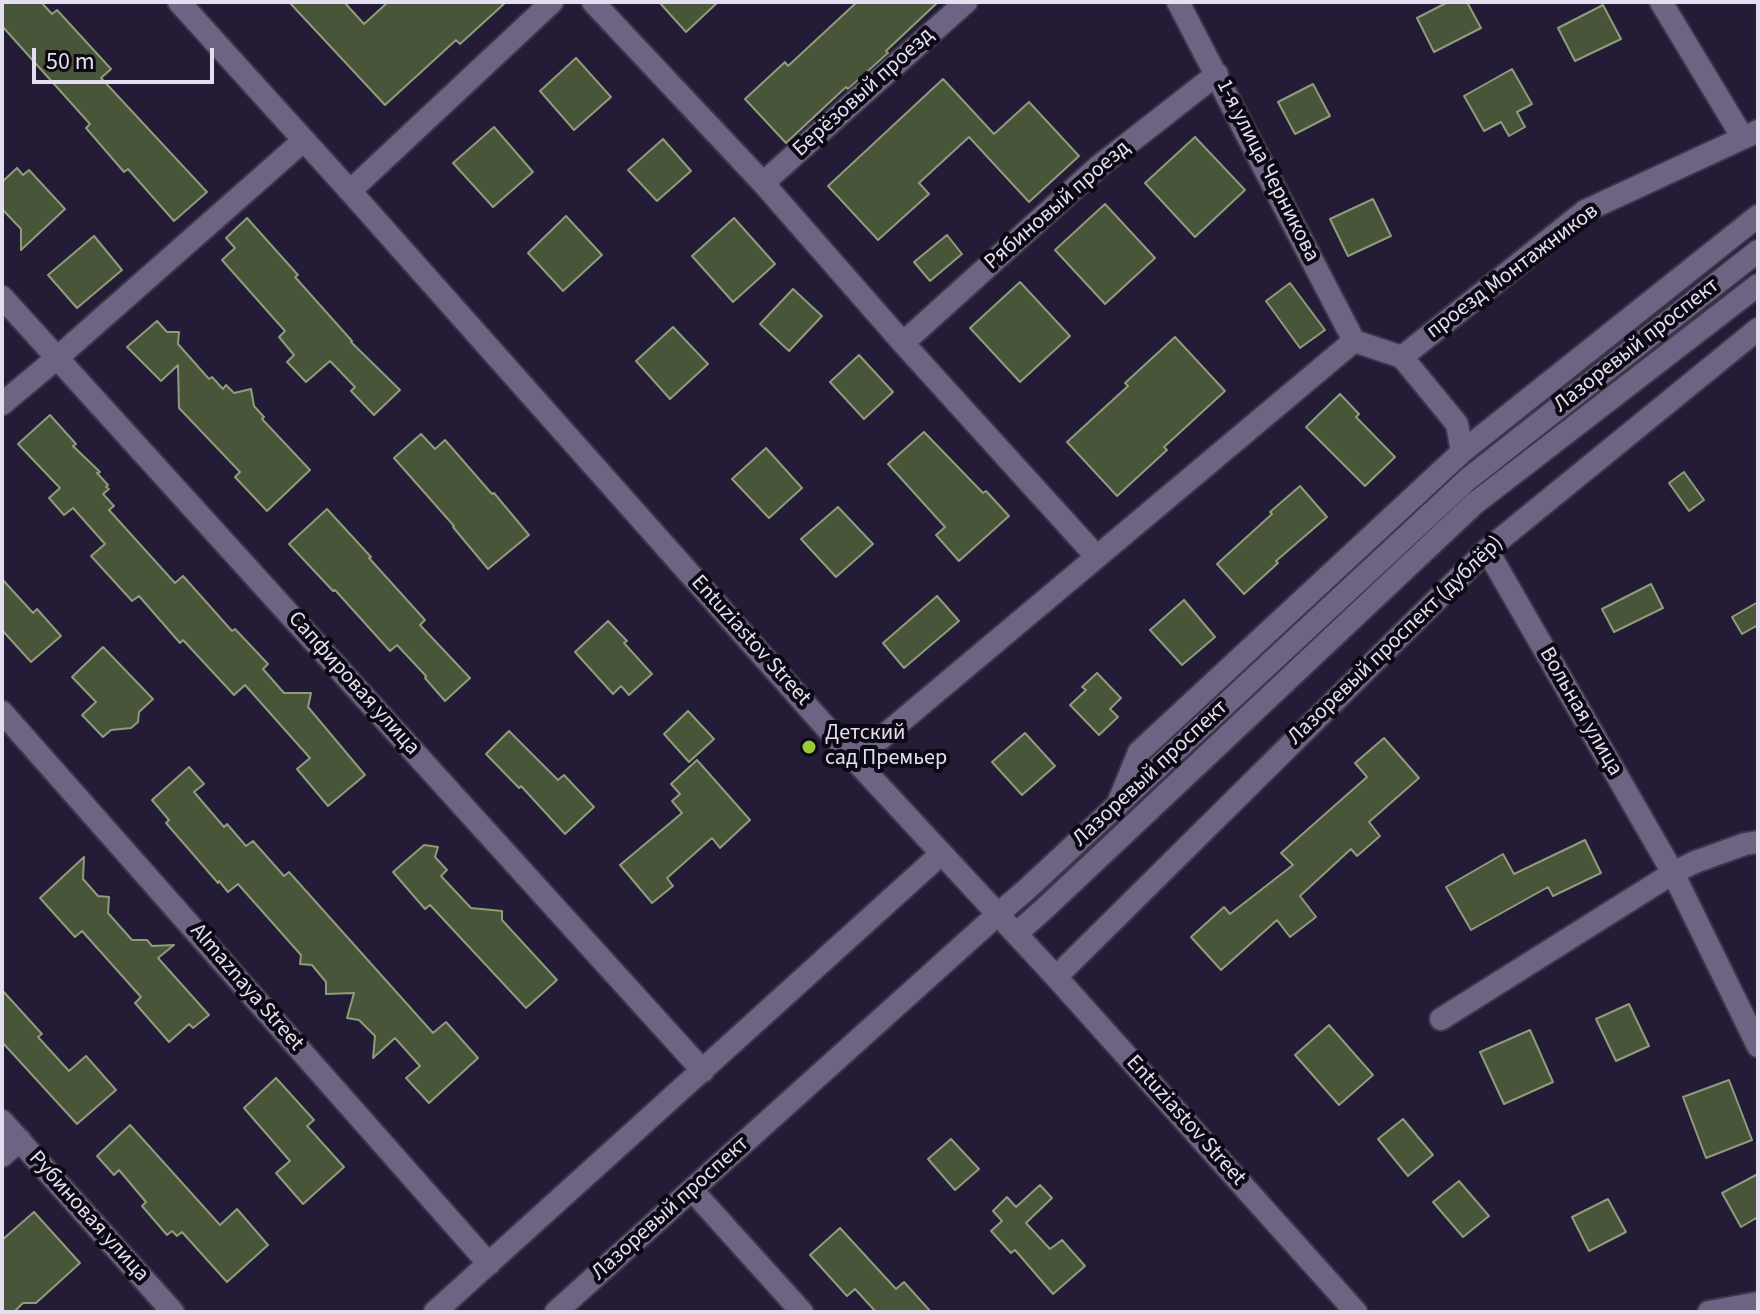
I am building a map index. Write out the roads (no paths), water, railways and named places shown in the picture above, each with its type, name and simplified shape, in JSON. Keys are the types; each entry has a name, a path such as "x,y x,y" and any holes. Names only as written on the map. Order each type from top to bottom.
{"street":[{"name":"Entuziastov Street","path":"179,2 855,760 1056,977 1356,1312"},
{"path":"350,191 552,2"},
{"path":"593,2 763,183 1097,557"},
{"name":"Берёзовый проезд","path":"763,183 966,2"},
{"name":"1-я улица Черникова","path":"1178,2 1354,341"},
{"path":"1661,2 1751,134"},
{"name":"Рябиновый проезд","path":"903,343 1098,167 1217,74"},
{"name":"проезд Монтажников","path":"1402,357 1585,211 1751,134"},
{"path":"2,404 303,141"},
{"path":"1117,806 1139,752 1462,452 1758,216"},
{"name":"Лазоревый проспект","path":"556,1312 1117,806 1468,479 1758,251"},
{"name":"Лазоревый проспект","path":"1016,934 1474,504 1758,285"},
{"name":"Сапфировая улица","path":"2,297 703,1071"},
{"name":"Лазоревый проспект (дублёр)","path":"1056,977 1487,550 1758,329"},
{"path":"855,760 1354,341 1402,357 1457,424 1462,452"},
{"name":"Вольная улица","path":"1487,550 1673,873 1758,1046"},
{"name":"Almaznaya Street","path":"2,712 489,1264"},
{"path":"1441,1019 1673,873 1695,862 1758,842"},
{"path":"435,1312 941,854"},
{"name":"Рубиновая улица","path":"2,1121 173,1312"},
{"path":"2,1156 20,1140"},
{"path":"692,1190 802,1312"},
{"path":"1709,1312 1758,1303"}],"place":[{"name":"Детский сад Премьер","path":"809,747"}]}
